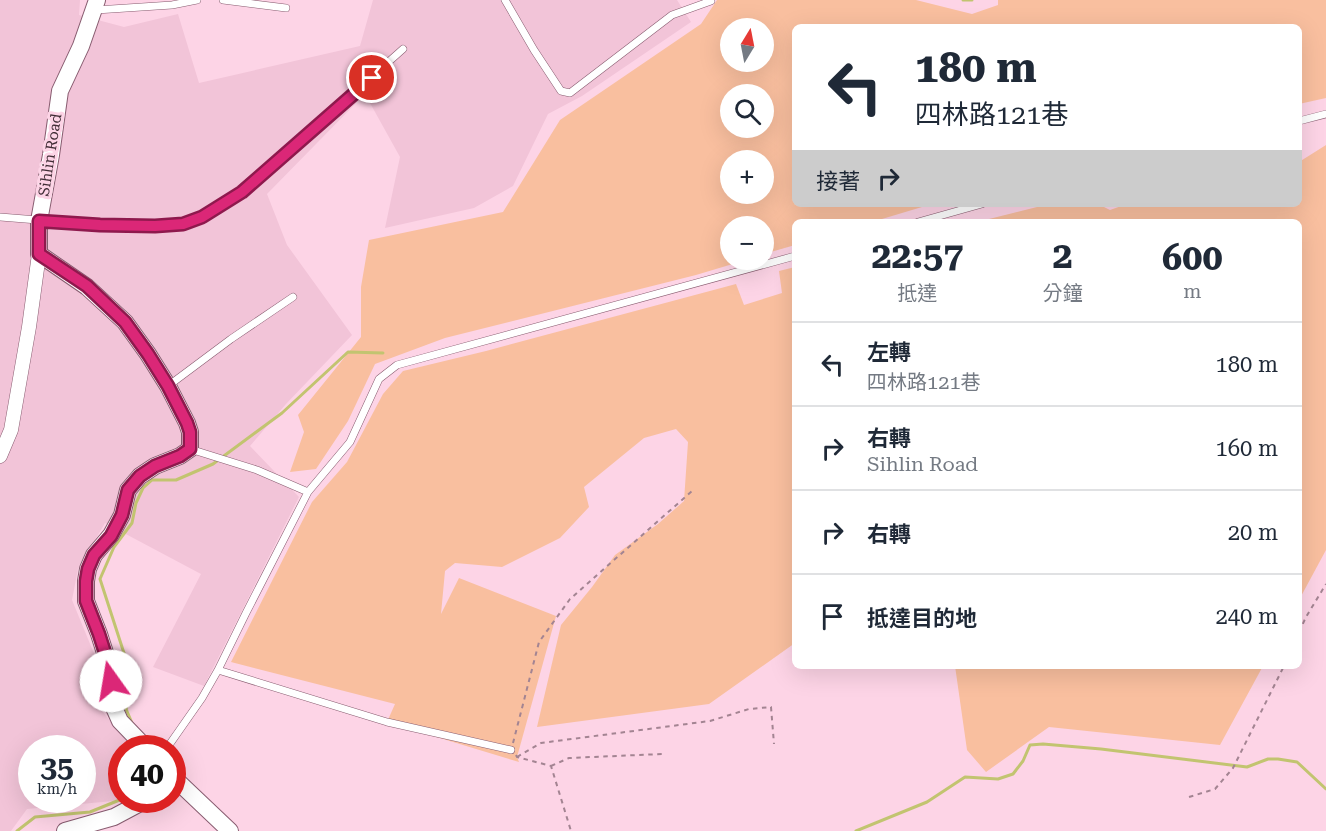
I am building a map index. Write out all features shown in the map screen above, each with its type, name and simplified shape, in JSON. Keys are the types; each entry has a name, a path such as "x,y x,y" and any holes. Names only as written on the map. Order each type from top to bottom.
{"street":[{"name":"Sihlin Road","path":"0,456 11,430 29,327 39,254 39,221 60,91 81,46 95,5"},
{"path":"39,254 87,286 125,322 168,386 190,432 190,449 180,456 155,466 140,476 128,490 122,515 111,536 94,555 88,569 86,601 107,659 112,703 120,721 133,735"},
{"path":"186,789 230,831"},
{"path":"65,831 122,813"}],"lane":[{"path":"95,5 172,5 197,0"},
{"path":"223,0 286,8"},
{"path":"505,0 561,91 570,93 672,15 711,1"},
{"path":"0,217 100,225 155,226 183,224 202,217 242,192 404,49"},
{"path":"1302,120 1326,114"},
{"path":"929,219 971,207"},
{"path":"176,735 218,670 308,492 350,442 379,379 397,364 792,257"},
{"path":"168,386 293,297"},
{"path":"190,449 257,470 308,492"},
{"path":"218,670 387,722 511,750"}],"path":[{"path":"662,754 569,758 551,766 517,757 511,750 539,642 570,599 692,491"},
{"path":"1302,626 1326,584"},
{"path":"1189,797 1215,789 1233,768 1282,669"},
{"path":"517,757 541,743 710,721 749,709 771,707 774,744"},
{"path":"551,766 571,831"}],"shaded area":[{"path":"0,0 80,0 79,15 124,27 178,14 199,83 360,46 373,0 677,0 691,22 582,96 548,114 513,186 474,208 385,228 400,157 365,94 267,194 287,245 352,335 286,404 250,446 299,497 204,686 153,667 201,574 105,523 78,569 72,600 102,673 98,706 121,735 108,735 108,801 96,803 96,735 18,735 18,813 24,813 11,831 0,831"},
{"path":"717,0 916,0 972,14 998,5 998,0 1326,0 1326,98 1302,103 1302,24 792,24 792,207 922,207 882,219 792,219 792,246 774,251 774,216 720,216 720,268 445,338 375,364 348,421 316,469 290,472 304,432 298,415 361,337 361,287 369,240 503,212 560,120 701,24"},
{"path":"1326,145 1326,550 1302,594 1302,219 989,219 1037,207 1104,207 1110,210 1118,207 1302,207 1302,160"},
{"path":"792,268 792,645 709,704 537,727 561,625 615,555 658,524 684,501 688,442 676,429 644,438 584,487 589,507 560,538 502,567 455,563 445,571 441,614 459,578 556,616 517,757 519,762 387,722 395,704 231,662 312,502 347,462 383,394 403,371 736,284 744,305 782,293 779,271"},
{"path":"955,669 1261,669 1220,745 1049,727 986,772 967,750"}],"waterway":[{"path":"963,0 972,0"},
{"path":"132,723 126,709 133,681 100,579 114,547 132,523 136,503 143,488 152,480 176,480 213,464 282,413 348,352 383,353"},
{"path":"856,831 927,802 965,777 998,779 1013,774 1023,761 1030,745 1101,749 1247,767 1268,759 1278,759 1297,762 1326,789"},
{"path":"17,831 35,817 90,812 108,805"}],"route":[{"path":"111,681 107,659 86,601 88,569 94,555 111,536 122,515 128,490 140,476 155,466 180,456 190,449 190,432 168,386 125,322 87,286 39,254 39,221 155,226 183,224 202,217 242,192 372,78"}]}
